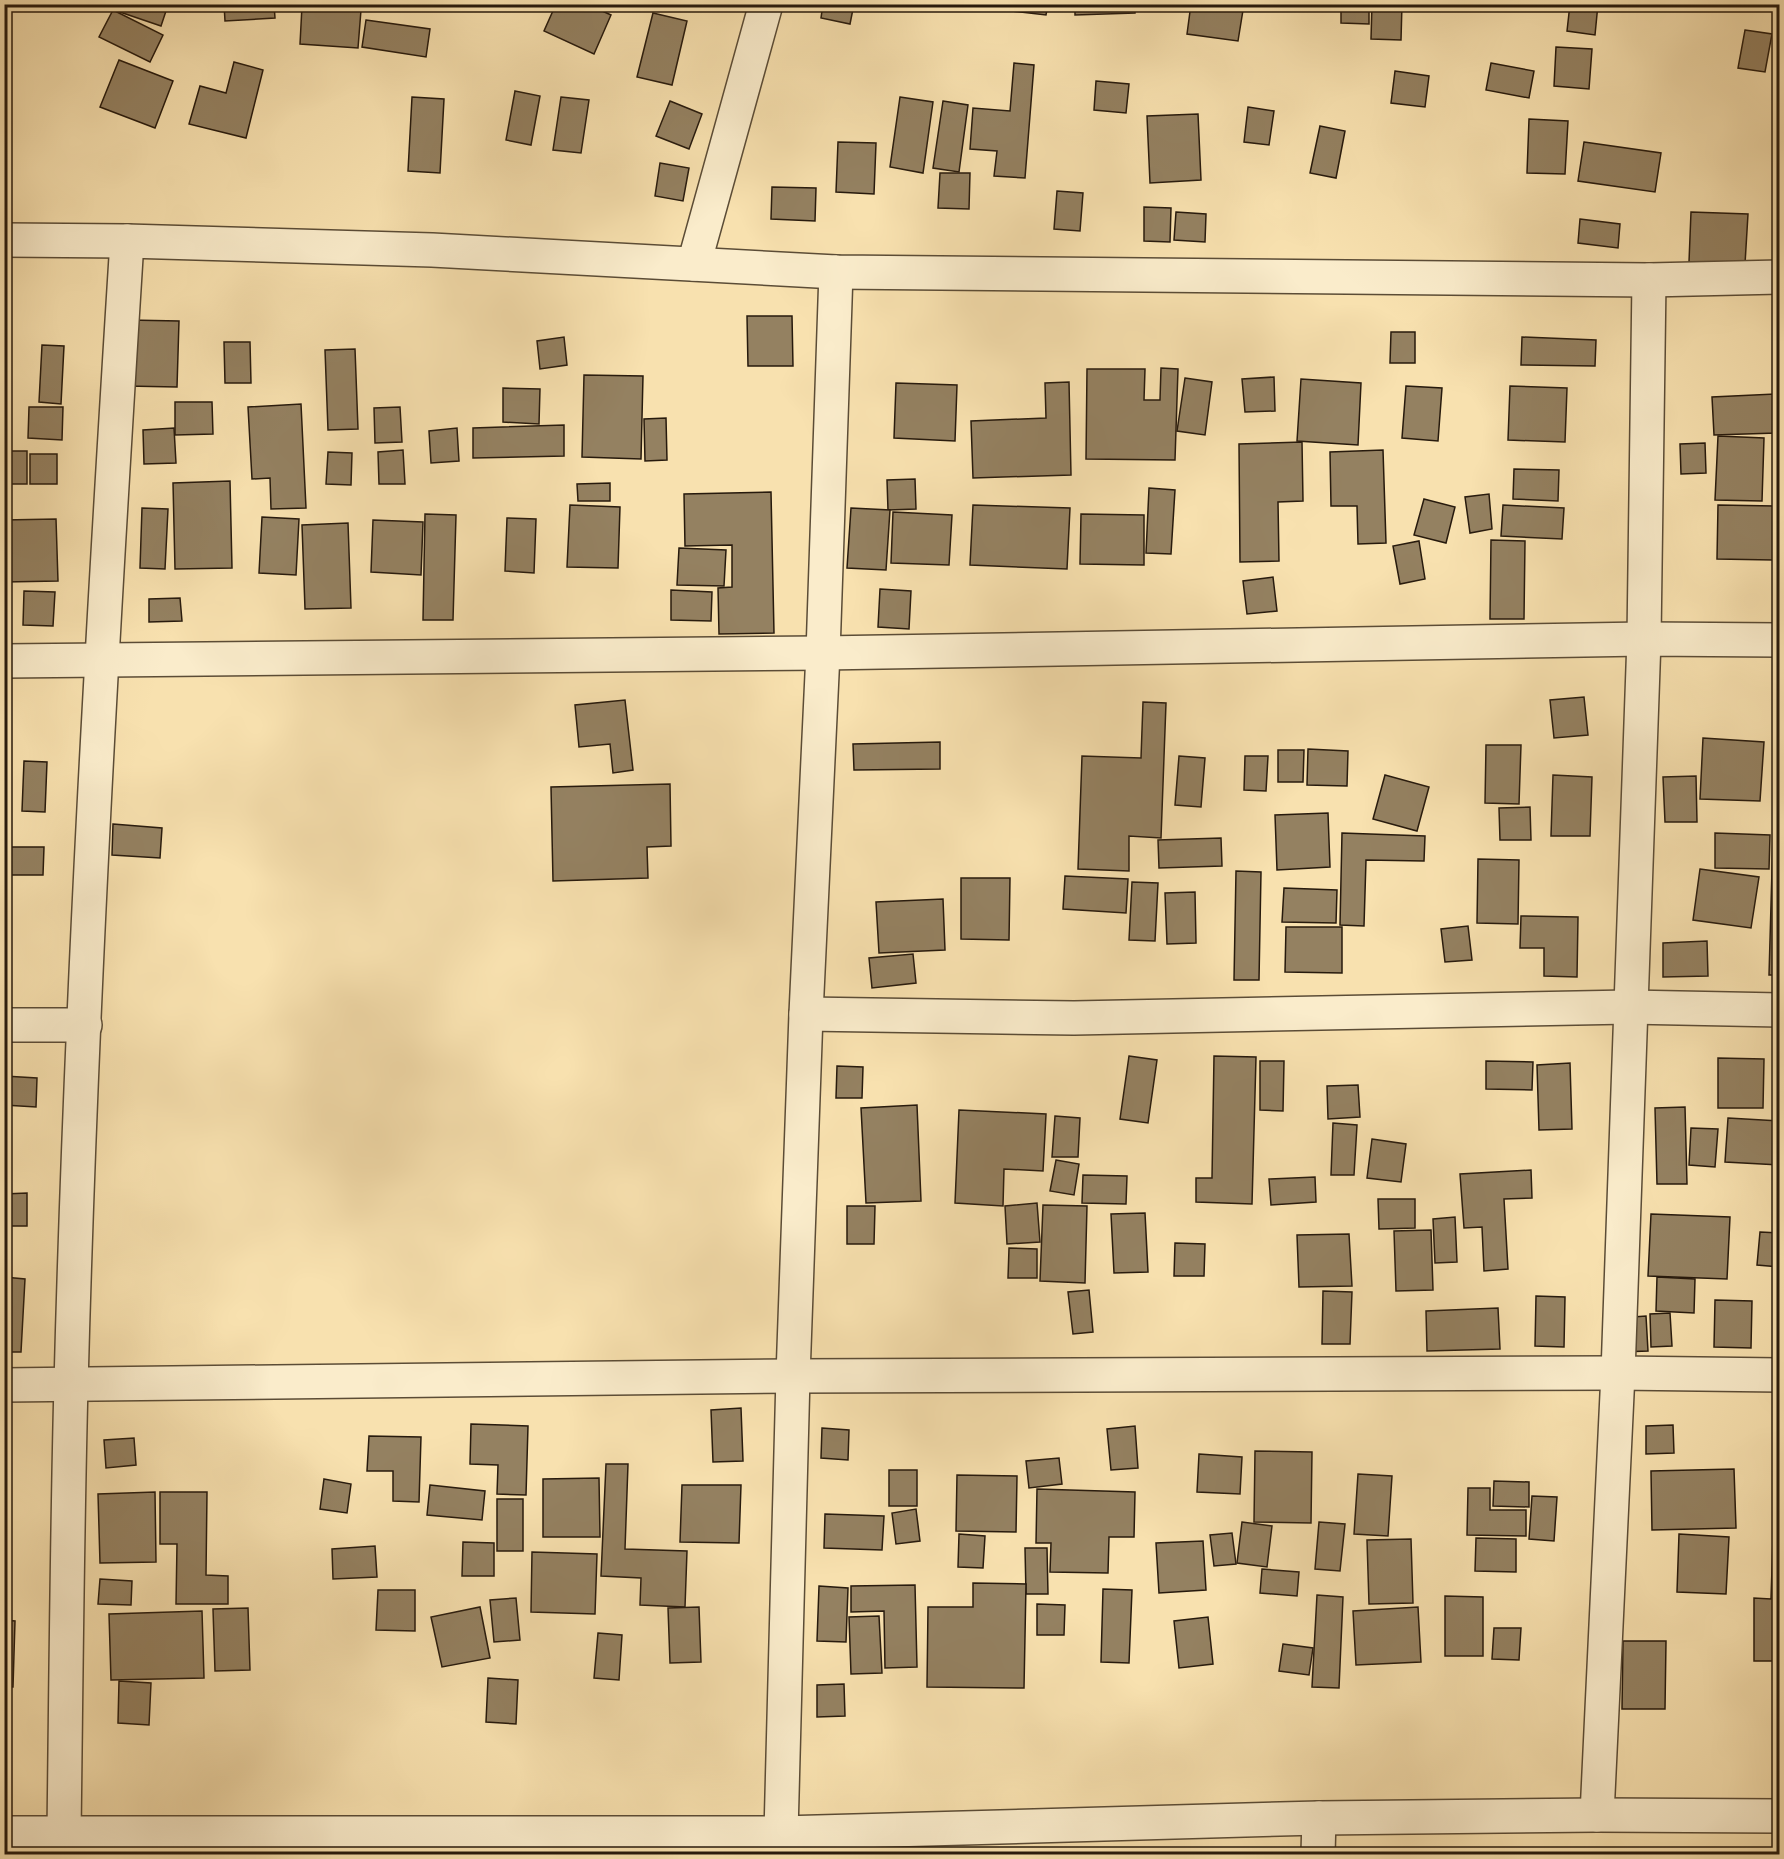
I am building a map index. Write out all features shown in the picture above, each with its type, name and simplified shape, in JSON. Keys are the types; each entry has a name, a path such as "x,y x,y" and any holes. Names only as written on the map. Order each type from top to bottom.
{"street":[{"path":"694,264 765,4"},
{"path":"4,240 127,241 432,250 836,272 1649,280 1779,277"},
{"path":"64,1833 71,1384 85,1025 100,661 127,241"},
{"path":"781,1833 793,1376 806,1014 823,653 836,272"},
{"path":"1597,1815 1618,1374 1629,1007 1644,639 1649,280"},
{"path":"4,661 823,653 1644,639 1779,640"},
{"path":"806,1014 1074,1017 1629,1007 1779,1010"},
{"path":"4,1025 85,1025"},
{"path":"4,1385 793,1376 1779,1375"},
{"path":"4,1833 64,1833 200,1844 781,1833 1319,1818 1779,1816"},
{"path":"1318,1854 1319,1818"}],"building":[{"path":"113,4 168,5 161,26 111,9"},
{"path":"224,4 274,4 275,18 225,21"},
{"path":"556,4 587,4 611,15 594,54 544,31"},
{"path":"823,4 854,4 850,24 821,18"},
{"path":"993,4 1048,4 1046,15 993,9"},
{"path":"1075,4 1135,4 1135,13 1075,15"},
{"path":"1191,4 1243,10 1238,41 1187,34"},
{"path":"1341,4 1369,4 1369,24 1341,23"},
{"path":"1372,4 1402,4 1401,40 1371,39"},
{"path":"1570,4 1598,4 1595,35 1567,31"},
{"path":"302,6 361,10 358,48 300,44"},
{"path":"113,10 163,35 150,62 99,37"},
{"path":"653,13 687,21 672,85 637,77"},
{"path":"366,20 430,29 426,57 362,47"},
{"path":"1745,30 1772,34 1765,72 1738,68"},
{"path":"1556,47 1592,49 1589,89 1554,86"},
{"path":"119,60 173,81 155,128 100,107"},
{"path":"234,62 263,70 246,138 189,124 200,86 226,93"},
{"path":"1014,63 1034,65 1025,178 994,176 997,151 970,149 973,108 1010,111"},
{"path":"1491,63 1534,71 1529,98 1486,90"},
{"path":"1395,71 1429,76 1425,107 1391,103"},
{"path":"1096,81 1129,84 1126,113 1094,110"},
{"path":"515,91 540,96 531,145 506,140"},
{"path":"412,97 444,99 440,173 408,171"},
{"path":"561,97 589,100 581,153 553,150"},
{"path":"900,97 933,102 923,173 890,167"},
{"path":"670,101 702,114 689,149 656,136"},
{"path":"943,101 968,105 959,172 933,168"},
{"path":"1248,107 1274,111 1269,145 1244,142"},
{"path":"1198,114 1201,180 1150,183 1147,116"},
{"path":"1529,119 1568,121 1565,174 1527,173"},
{"path":"1320,126 1345,131 1336,178 1310,173"},
{"path":"838,142 876,143 874,194 836,192"},
{"path":"1584,142 1661,153 1655,192 1578,181"},
{"path":"660,163 689,168 683,201 655,196"},
{"path":"940,173 970,173 969,209 938,208"},
{"path":"772,187 816,188 815,221 771,219"},
{"path":"1057,191 1083,193 1080,231 1054,229"},
{"path":"1144,207 1171,208 1170,242 1144,241"},
{"path":"1176,212 1206,214 1205,242 1174,240"},
{"path":"1691,212 1748,214 1745,264 1689,262"},
{"path":"1580,219 1620,224 1618,248 1578,243"},
{"path":"747,316 792,316 793,366 748,366"},
{"path":"128,320 179,321 177,387 126,386"},
{"path":"1391,332 1415,332 1415,363 1390,363"},
{"path":"564,337 567,365 540,369 537,341"},
{"path":"1522,337 1596,340 1595,366 1521,365"},
{"path":"224,342 250,342 251,383 225,383"},
{"path":"42,345 64,346 61,404 39,402"},
{"path":"355,349 358,429 328,430 325,350"},
{"path":"1161,368 1178,369 1175,460 1086,459 1087,369 1145,369 1144,400 1160,400"},
{"path":"584,375 643,376 641,459 582,457"},
{"path":"1274,377 1275,411 1245,412 1242,379"},
{"path":"1185,378 1212,382 1205,435 1177,431"},
{"path":"1301,379 1361,383 1358,445 1297,441"},
{"path":"1069,382 1071,475 973,478 971,421 1046,418 1045,383"},
{"path":"896,383 957,385 955,441 894,438"},
{"path":"1406,386 1442,388 1438,441 1402,438"},
{"path":"1510,386 1567,388 1565,442 1508,440"},
{"path":"503,388 540,389 539,424 503,422"},
{"path":"1775,394 1776,433 1714,435 1712,397"},
{"path":"175,402 212,402 213,434 175,435"},
{"path":"301,404 306,508 271,509 270,478 252,479 248,407"},
{"path":"29,407 63,407 62,440 28,438"},
{"path":"400,407 402,442 375,443 374,408"},
{"path":"666,418 667,460 645,461 644,419"},
{"path":"564,425 564,456 473,458 473,428"},
{"path":"174,428 176,463 144,464 143,430"},
{"path":"457,428 459,461 431,463 429,431"},
{"path":"1718,436 1764,438 1762,501 1715,500"},
{"path":"1302,442 1303,501 1278,502 1279,561 1240,562 1239,444"},
{"path":"1705,443 1706,473 1681,474 1680,444"},
{"path":"403,450 405,484 379,484 378,452"},
{"path":"1383,450 1386,543 1358,544 1357,506 1331,506 1330,452"},
{"path":"4,451 27,451 27,484 4,484"},
{"path":"328,452 352,453 351,485 326,484"},
{"path":"30,454 57,454 57,484 30,484"},
{"path":"1514,469 1559,470 1558,501 1513,499"},
{"path":"915,479 916,509 888,510 887,480"},
{"path":"230,481 232,568 175,569 173,483"},
{"path":"610,483 610,501 578,501 577,484"},
{"path":"1149,488 1175,490 1171,554 1146,553"},
{"path":"771,492 774,633 719,634 718,588 732,587 732,545 685,546 684,494"},
{"path":"1489,494 1492,529 1470,533 1465,497"},
{"path":"1424,499 1455,507 1446,543 1414,535"},
{"path":"570,505 620,507 618,568 567,567"},
{"path":"973,505 1070,508 1067,569 970,565"},
{"path":"1503,505 1564,508 1562,539 1501,536"},
{"path":"1718,505 1774,506 1773,560 1717,559"},
{"path":"142,508 168,509 165,569 140,568"},
{"path":"851,508 890,510 886,570 847,568"},
{"path":"893,512 952,515 949,565 891,563"},
{"path":"425,514 456,515 453,620 423,620"},
{"path":"1081,514 1144,515 1144,565 1080,564"},
{"path":"262,517 299,519 296,575 259,573"},
{"path":"507,518 536,519 534,573 505,571"},
{"path":"56,519 58,581 4,582 4,520"},
{"path":"373,520 423,522 421,575 371,572"},
{"path":"348,523 351,608 305,609 302,525"},
{"path":"1491,540 1525,541 1524,619 1490,619"},
{"path":"1419,541 1425,579 1400,584 1393,546"},
{"path":"679,548 726,550 724,586 677,585"},
{"path":"1273,577 1277,611 1247,614 1243,581"},
{"path":"880,589 911,591 909,629 878,627"},
{"path":"671,590 712,592 711,621 671,620"},
{"path":"24,591 55,592 53,626 23,625"},
{"path":"180,598 182,621 149,622 149,599"},
{"path":"1584,697 1588,735 1554,738 1550,700"},
{"path":"625,700 633,770 613,773 610,744 579,747 575,705"},
{"path":"1143,702 1166,703 1161,838 1129,836 1129,871 1078,869 1082,756 1141,758"},
{"path":"1703,738 1764,742 1760,801 1700,799"},
{"path":"940,742 940,769 854,770 853,744"},
{"path":"1486,745 1521,745 1519,804 1485,803"},
{"path":"1308,749 1348,751 1347,786 1307,785"},
{"path":"1278,750 1304,750 1303,782 1278,782"},
{"path":"1179,756 1205,758 1201,807 1175,805"},
{"path":"1245,756 1268,756 1266,791 1244,790"},
{"path":"24,761 47,762 45,812 22,811"},
{"path":"1385,775 1429,787 1417,831 1373,819"},
{"path":"1553,775 1592,777 1590,836 1551,836"},
{"path":"1696,776 1697,822 1665,822 1663,777"},
{"path":"670,784 671,846 647,847 648,878 553,881 551,787"},
{"path":"1530,807 1531,840 1500,840 1499,808"},
{"path":"1328,813 1330,867 1277,870 1275,815"},
{"path":"113,824 162,828 160,858 112,855"},
{"path":"1342,833 1425,836 1424,861 1366,860 1364,926 1340,925"},
{"path":"1715,833 1770,835 1769,869 1715,868"},
{"path":"1773,835 1780,835 1780,975 1769,975"},
{"path":"1221,838 1222,866 1159,868 1158,840"},
{"path":"4,847 44,847 43,875 4,875"},
{"path":"1478,859 1519,860 1518,924 1477,923"},
{"path":"1700,869 1759,877 1751,928 1693,920"},
{"path":"1236,871 1261,872 1259,980 1234,980"},
{"path":"1065,876 1128,879 1126,913 1063,909"},
{"path":"961,878 1010,878 1009,940 961,939"},
{"path":"1132,882 1158,883 1155,941 1129,940"},
{"path":"1284,888 1337,890 1336,923 1282,922"},
{"path":"1195,892 1196,943 1167,944 1165,893"},
{"path":"943,899 945,950 879,953 876,902"},
{"path":"1521,916 1578,917 1577,977 1544,976 1544,948 1520,948"},
{"path":"1468,926 1472,960 1445,962 1441,929"},
{"path":"1286,927 1342,927 1342,973 1285,972"},
{"path":"1707,941 1708,976 1663,977 1663,943"},
{"path":"913,954 916,983 872,988 869,958"},
{"path":"1129,1056 1157,1060 1148,1123 1120,1119"},
{"path":"1214,1056 1256,1057 1252,1204 1196,1202 1196,1178 1212,1178"},
{"path":"1718,1058 1764,1059 1763,1108 1718,1108"},
{"path":"1260,1061 1284,1061 1283,1111 1260,1110"},
{"path":"1486,1061 1533,1062 1532,1090 1486,1089"},
{"path":"1570,1063 1572,1129 1539,1130 1537,1065"},
{"path":"837,1066 863,1067 862,1098 836,1098"},
{"path":"4,1076 37,1078 36,1107 4,1105"},
{"path":"1358,1085 1360,1117 1328,1119 1327,1086"},
{"path":"917,1105 921,1201 866,1203 861,1108"},
{"path":"1685,1107 1687,1184 1657,1184 1655,1108"},
{"path":"959,1110 1046,1114 1043,1171 1004,1169 1003,1206 955,1203"},
{"path":"1055,1116 1080,1118 1078,1157 1052,1157"},
{"path":"1728,1118 1780,1121 1780,1165 1725,1162"},
{"path":"1333,1123 1357,1125 1354,1175 1331,1175"},
{"path":"1691,1128 1718,1129 1715,1167 1689,1165"},
{"path":"1372,1139 1406,1144 1401,1182 1367,1178"},
{"path":"1056,1160 1079,1164 1074,1195 1050,1191"},
{"path":"1531,1170 1532,1198 1504,1199 1508,1269 1484,1271 1482,1227 1464,1228 1460,1174"},
{"path":"1083,1175 1127,1176 1126,1204 1082,1203"},
{"path":"1315,1177 1316,1202 1271,1205 1269,1179"},
{"path":"27,1193 27,1226 4,1226 4,1194"},
{"path":"1378,1199 1415,1199 1415,1228 1379,1229"},
{"path":"1037,1203 1040,1242 1007,1244 1005,1206"},
{"path":"1043,1205 1087,1206 1085,1283 1040,1281"},
{"path":"847,1206 875,1206 874,1244 847,1244"},
{"path":"1145,1213 1148,1272 1114,1273 1111,1214"},
{"path":"1651,1214 1730,1217 1727,1279 1648,1276"},
{"path":"1455,1217 1457,1262 1435,1263 1433,1219"},
{"path":"1431,1230 1433,1290 1396,1291 1394,1231"},
{"path":"1760,1232 1780,1233 1780,1267 1757,1265"},
{"path":"1349,1234 1352,1286 1299,1287 1297,1235"},
{"path":"1175,1243 1205,1244 1204,1276 1174,1276"},
{"path":"1009,1248 1037,1249 1037,1278 1008,1278"},
{"path":"4,1277 25,1279 21,1352 4,1352"},
{"path":"1657,1277 1695,1279 1694,1313 1656,1311"},
{"path":"1089,1290 1093,1332 1073,1334 1068,1292"},
{"path":"1323,1291 1352,1292 1350,1344 1322,1344"},
{"path":"1536,1296 1565,1297 1564,1347 1535,1346"},
{"path":"1715,1300 1752,1301 1751,1348 1714,1347"},
{"path":"1498,1308 1500,1349 1427,1351 1426,1311"},
{"path":"1670,1313 1672,1346 1651,1347 1650,1314"},
{"path":"1646,1316 1648,1351 1621,1352 1619,1318"},
{"path":"741,1408 743,1461 713,1462 711,1410"},
{"path":"471,1424 528,1426 526,1495 497,1494 498,1465 470,1464"},
{"path":"1673,1425 1674,1453 1646,1454 1646,1426"},
{"path":"1135,1426 1138,1468 1111,1470 1107,1429"},
{"path":"822,1428 849,1430 848,1460 821,1458"},
{"path":"369,1436 421,1437 419,1502 393,1501 393,1471 367,1471"},
{"path":"134,1438 136,1465 106,1468 104,1440"},
{"path":"1255,1451 1312,1452 1311,1523 1254,1522"},
{"path":"1199,1454 1242,1457 1240,1494 1197,1492"},
{"path":"1059,1458 1062,1484 1029,1488 1026,1461"},
{"path":"606,1464 628,1464 625,1549 687,1551 685,1607 640,1605 641,1578 601,1576"},
{"path":"1734,1469 1736,1528 1652,1530 1651,1471"},
{"path":"889,1470 917,1470 917,1506 889,1506"},
{"path":"1358,1474 1392,1476 1388,1536 1354,1534"},
{"path":"957,1475 1017,1476 1016,1532 956,1531"},
{"path":"599,1478 600,1537 543,1537 543,1479"},
{"path":"324,1479 351,1484 347,1513 320,1509"},
{"path":"1494,1481 1529,1482 1529,1507 1493,1506"},
{"path":"430,1485 485,1491 482,1520 427,1515"},
{"path":"682,1485 741,1485 739,1543 680,1542"},
{"path":"1468,1488 1490,1488 1490,1510 1526,1510 1526,1536 1467,1535"},
{"path":"1037,1489 1135,1492 1134,1537 1109,1537 1108,1573 1050,1572 1051,1543 1036,1543"},
{"path":"155,1492 156,1562 100,1563 98,1494"},
{"path":"160,1492 207,1492 206,1575 228,1576 228,1604 176,1604 177,1544 160,1544"},
{"path":"1532,1496 1557,1497 1554,1541 1529,1539"},
{"path":"497,1499 523,1499 523,1551 497,1551"},
{"path":"916,1509 920,1541 896,1544 892,1513"},
{"path":"825,1514 884,1516 882,1550 824,1548"},
{"path":"1242,1522 1272,1526 1267,1567 1237,1563"},
{"path":"1319,1522 1345,1524 1340,1571 1315,1569"},
{"path":"1232,1533 1236,1564 1214,1566 1210,1535"},
{"path":"959,1534 985,1536 983,1568 958,1567"},
{"path":"1679,1534 1729,1537 1726,1594 1677,1592"},
{"path":"1476,1538 1516,1539 1516,1572 1475,1571"},
{"path":"1773,1538 1780,1538 1780,1661 1754,1661 1754,1598 1771,1599"},
{"path":"1411,1539 1413,1603 1369,1604 1367,1540"},
{"path":"1203,1541 1206,1590 1159,1593 1156,1543"},
{"path":"463,1542 494,1543 494,1576 462,1576"},
{"path":"375,1546 377,1577 333,1579 332,1549"},
{"path":"1025,1548 1047,1548 1048,1594 1026,1594"},
{"path":"4,1552 9,1552 8,1582 4,1582"},
{"path":"532,1552 597,1554 595,1614 531,1612"},
{"path":"1262,1569 1299,1572 1297,1596 1260,1593"},
{"path":"100,1579 132,1581 131,1605 98,1604"},
{"path":"973,1583 1026,1584 1024,1688 927,1687 928,1607 973,1607"},
{"path":"4,1585 9,1585 9,1603 4,1603"},
{"path":"915,1585 917,1667 885,1668 884,1611 851,1612 851,1586"},
{"path":"819,1586 848,1588 846,1642 817,1641"},
{"path":"1103,1589 1132,1590 1129,1663 1101,1662"},
{"path":"378,1590 415,1590 415,1631 376,1630"},
{"path":"1317,1595 1343,1597 1339,1688 1312,1687"},
{"path":"1445,1596 1483,1597 1483,1656 1445,1656"},
{"path":"516,1598 520,1640 494,1642 490,1600"},
{"path":"1037,1604 1065,1605 1064,1635 1037,1635"},
{"path":"480,1607 490,1658 442,1667 431,1617"},
{"path":"699,1607 701,1662 670,1663 668,1608"},
{"path":"1418,1607 1421,1662 1356,1665 1353,1611"},
{"path":"248,1608 250,1670 215,1671 213,1609"},
{"path":"202,1611 204,1678 111,1680 109,1614"},
{"path":"879,1616 882,1673 851,1674 849,1617"},
{"path":"1208,1617 1213,1664 1179,1668 1174,1621"},
{"path":"4,1620 15,1621 13,1687 4,1686"},
{"path":"1494,1628 1521,1628 1519,1660 1492,1659"},
{"path":"598,1633 622,1635 619,1680 594,1678"},
{"path":"1623,1641 1666,1641 1665,1709 1622,1709"},
{"path":"1283,1644 1313,1648 1309,1675 1279,1671"},
{"path":"488,1678 518,1680 516,1724 486,1722"},
{"path":"119,1681 151,1683 149,1725 118,1723"},
{"path":"844,1684 845,1716 817,1717 817,1685"}]}
